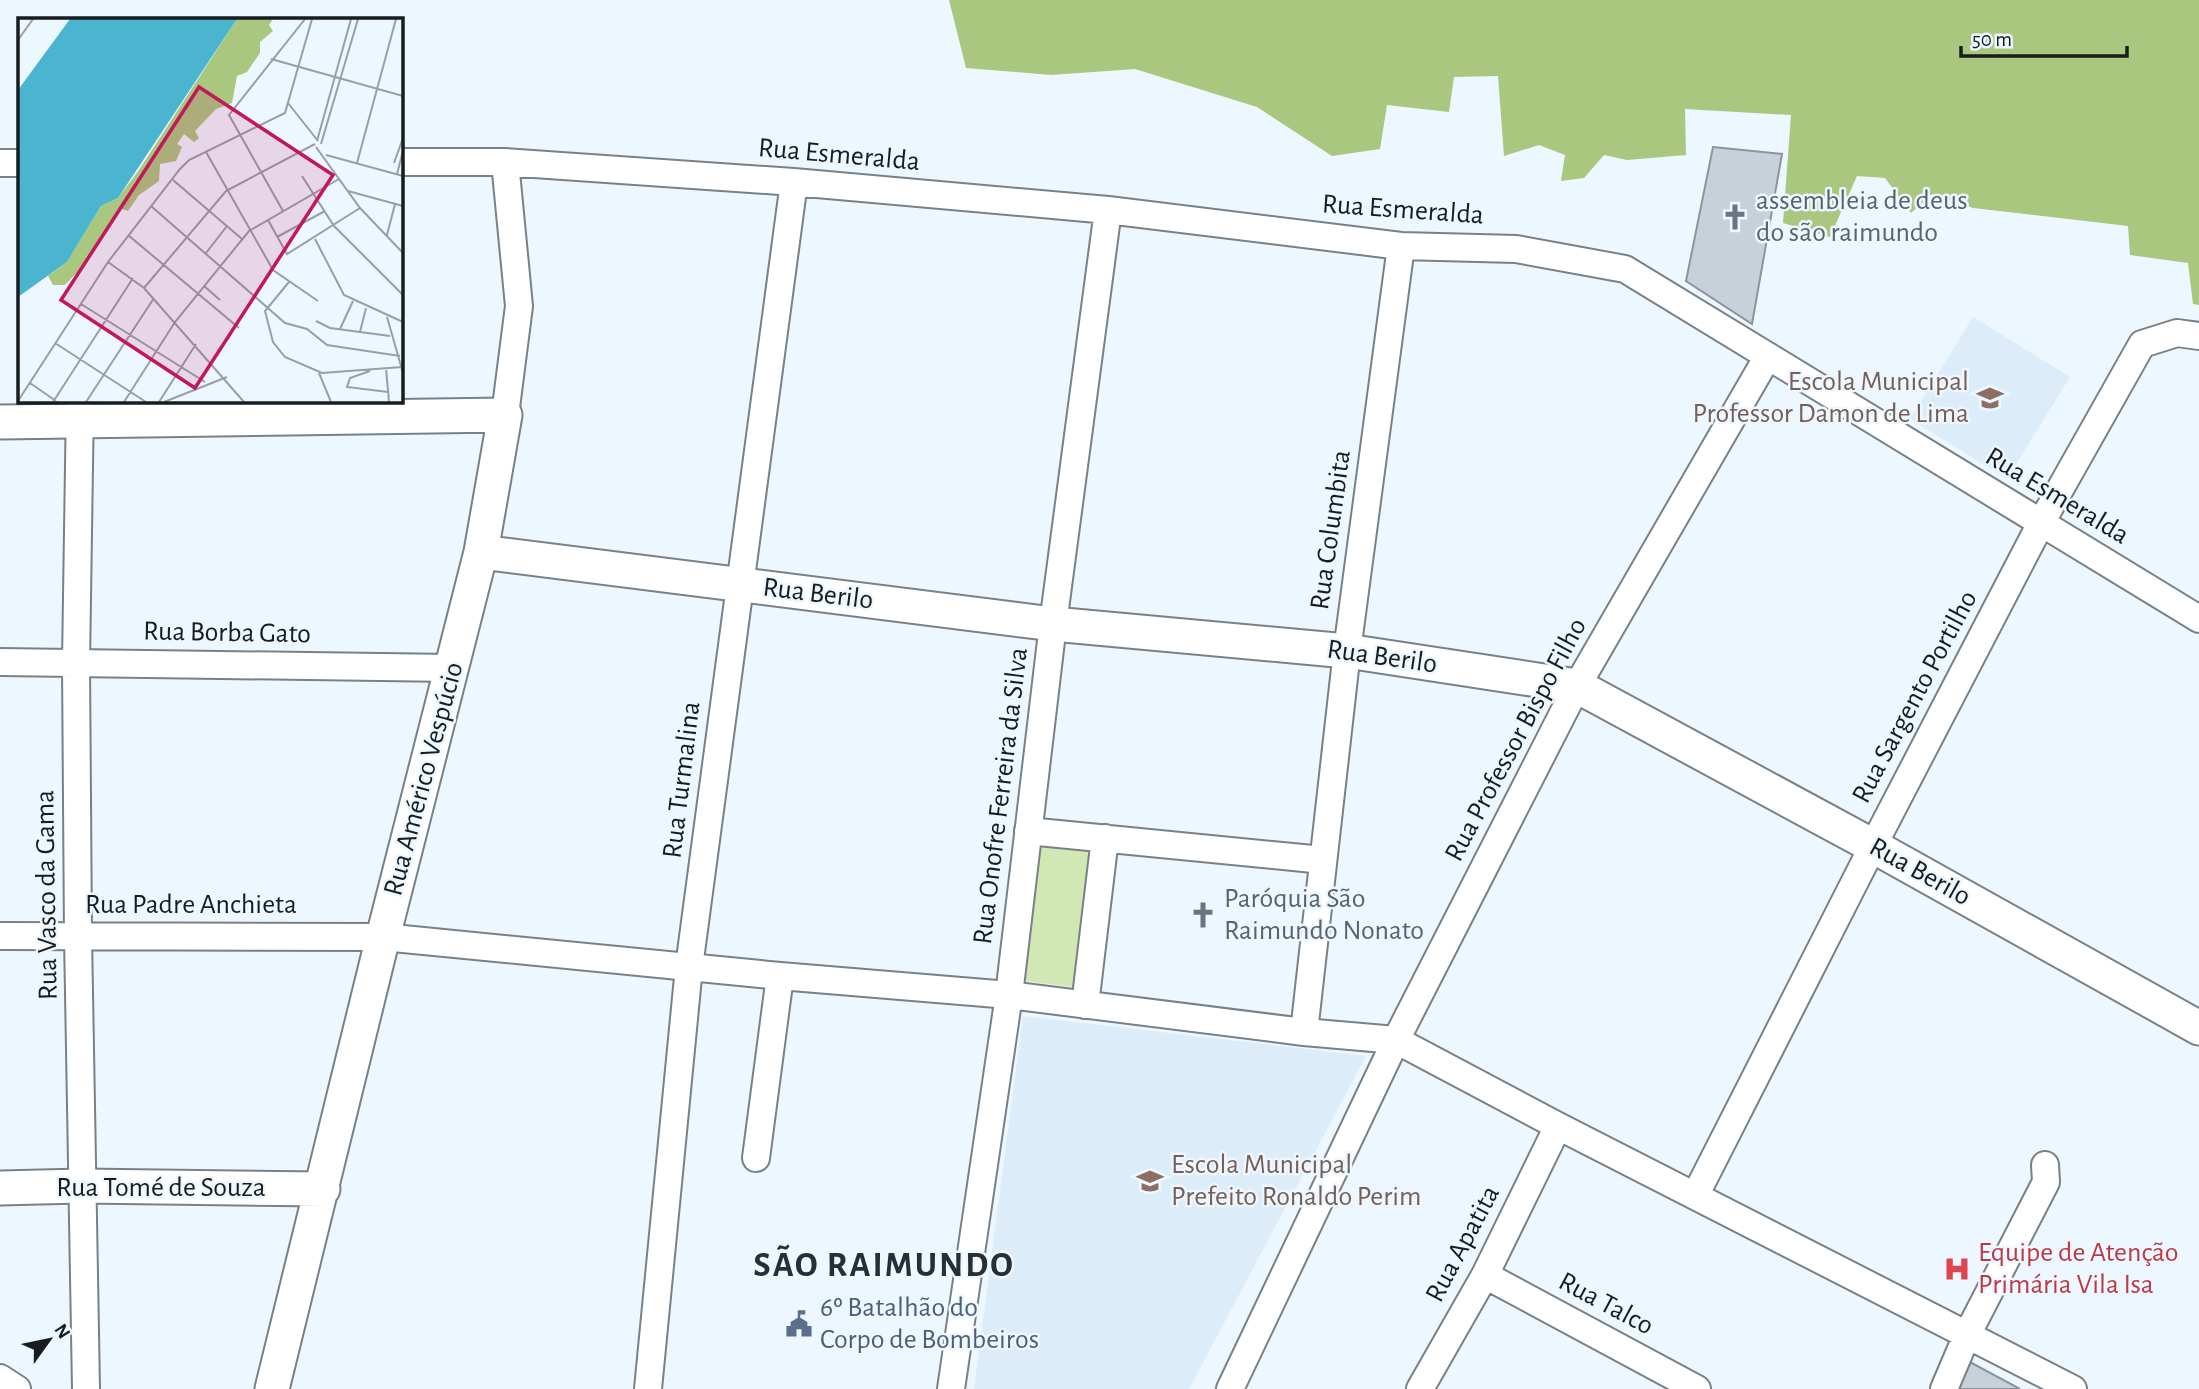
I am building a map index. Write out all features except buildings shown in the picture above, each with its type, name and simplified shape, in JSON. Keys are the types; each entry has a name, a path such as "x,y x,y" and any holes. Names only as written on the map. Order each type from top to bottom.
{"street":[{"name":"Rua Esmeralda","path":"402,162 505,162 794,182 1108,210 1401,246 1516,249 1625,270 2199,619"},
{"name":"Rua Américo Vespúcio","path":"272,1389 481,552 505,415 519,306 505,162"},
{"path":"0,163 18,163"},
{"name":"Rua Turmalina","path":"648,1389 689,967 794,182"},
{"name":"Rua Onofre Ferreira da Silva","path":"951,1389 1009,995 1053,624 1108,210"},
{"name":"Rua Columbita","path":"1304,1032 1347,651 1401,246"},
{"name":"Rua Sargento Portilho","path":"1695,1196 2041,523 2142,344 2177,333 2199,336"},
{"name":"Rua Professor Bispo Filho","path":"1230,1389 1396,1040 1577,686 1768,356"},
{"path":"0,422 80,412 505,415"},
{"name":"Rua Vasco da Gama","path":"80,412 76,663 86,1389"},
{"name":"Rua Berilo","path":"481,552 1053,624 1347,651 1577,686 1873,846 2199,1028"},
{"name":"Rua Borba Gato","path":"0,662 453,668"},
{"path":"1028,831 1323,860"},
{"path":"1085,1005 1105,838"},
{"name":"Rua Padre Anchieta","path":"0,936 383,936 689,967 1009,995 1304,1032 1396,1040"},
{"path":"756,1158 780,975"},
{"path":"1396,1040 1558,1126 2073,1389"},
{"name":"Rua Apatita","path":"1420,1389 1485,1275 1558,1126"},
{"path":"1944,1389 1967,1335 2046,1182 2045,1165"},
{"name":"Rua Tomé de Souza","path":"0,1188 82,1186 323,1189"},
{"name":"Rua Talco","path":"1485,1275 1697,1389"},
{"path":"0,1378 16,1389"}],"shaded area":[{"name":"Escola Municipal Professor Damon de Lima","path":"1973,317 2070,377 2007,479 1910,419"},
{"name":"Escola Municipal Prefeito Ronaldo Perim","path":"1023,1016 1366,1056 1189,1389 974,1389"}],"green space":[{"path":"949,0 2199,0 2199,305 2193,304 2188,263 2130,255 2128,226 1973,208 1932,194 1911,213 1885,178 1857,176 1830,237 1783,223 1791,115 1685,109 1686,155 1627,160 1604,155 1584,178 1561,181 1565,155 1539,145 1504,156 1498,76 1454,77 1449,112 1387,105 1380,149 1332,156 1257,107 1135,69 1051,75 966,68"},
{"path":"1032,834 1101,841 1081,988 1016,980"}],"place":[{"name":"assembleia de deus do são raimundo","path":"1735,217"},
{"name":"Escola Municipal Professor Damon de Lima","path":"1990,398"},
{"name":"Paróquia São Raimundo Nonato","path":"1203,915"},
{"name":"Escola Municipal Prefeito Ronaldo Perim","path":"1150,1181"},
{"name":"Equipe de Atenção Primária Vila Isa","path":"1957,1269"},
{"name":"6º Batalhão do Corpo de Bombeiros","path":"799,1324"}],"district":[{"name":"SÃO RAIMUNDO","path":"884,1265"}]}
